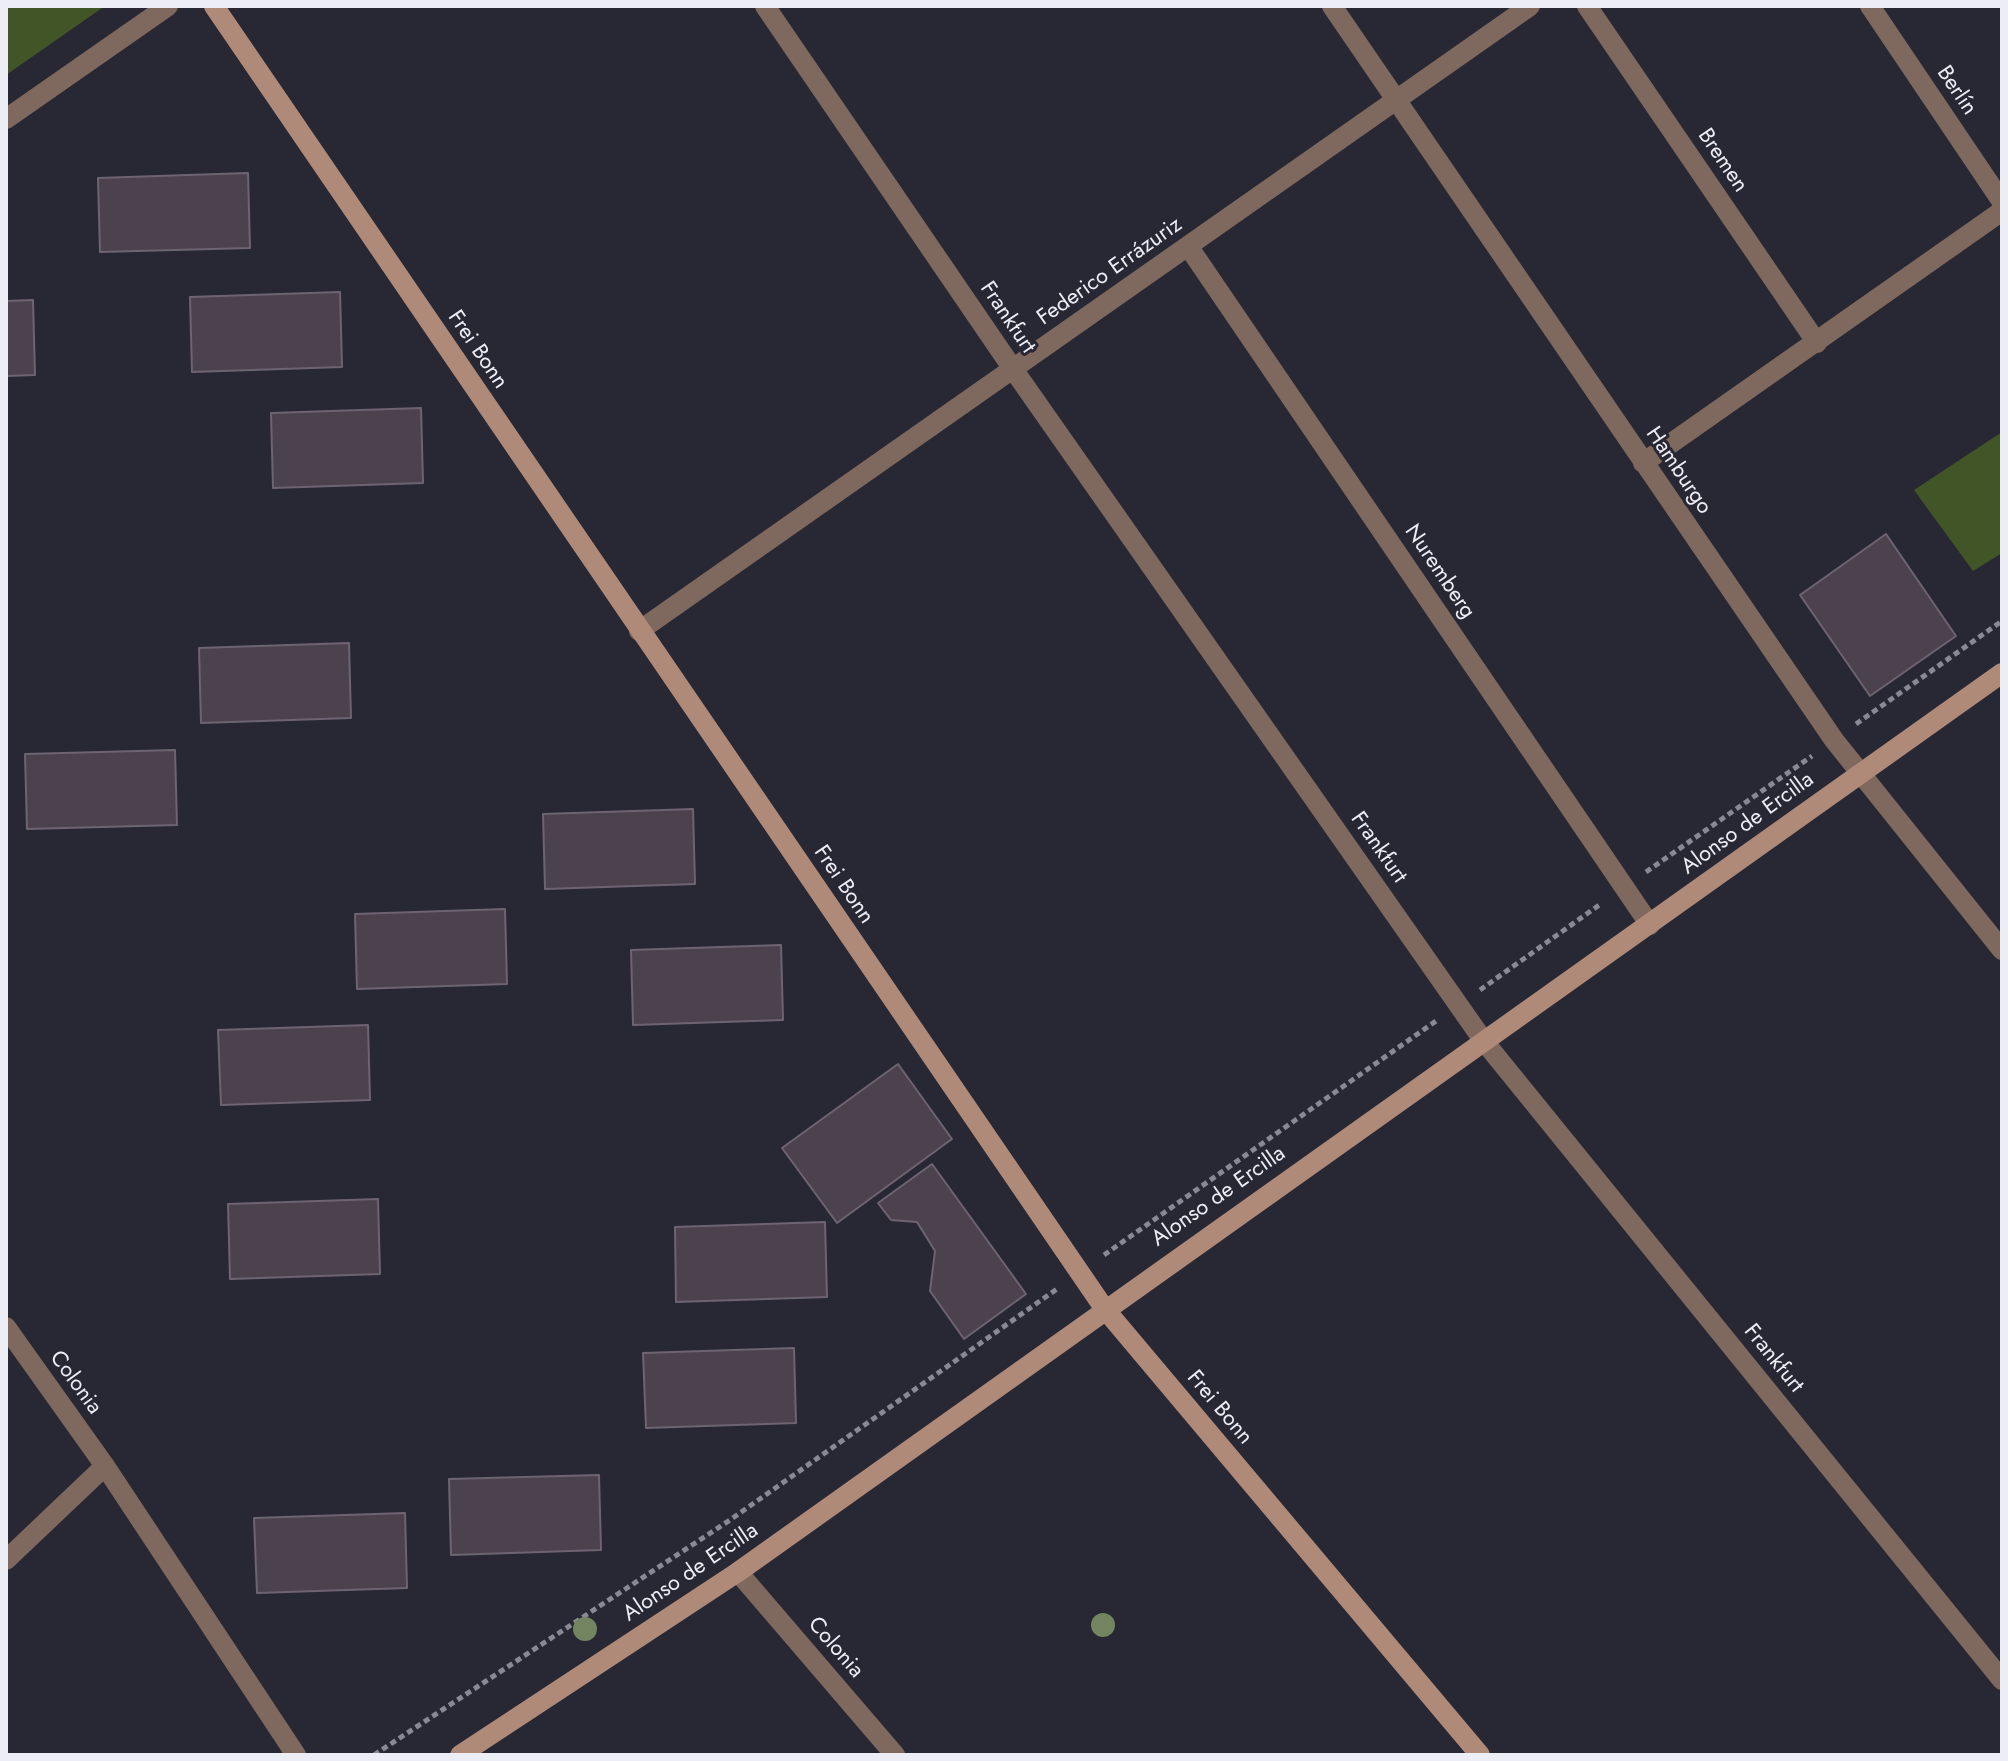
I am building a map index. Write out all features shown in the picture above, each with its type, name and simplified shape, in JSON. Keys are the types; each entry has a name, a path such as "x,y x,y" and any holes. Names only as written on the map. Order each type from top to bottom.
{"main road":[{"name":"Frei Bonn","path":"214,6 1104,1308 1480,1755"},
{"name":"Alonso de Ercilla","path":"460,1755 738,1572 1104,1308 1650,925 2002,673"}],"street":[{"path":"6,119 168,6"},
{"name":"Frankfurt","path":"765,6 1013,369 1483,1040 2002,1680"},
{"name":"Hamburgo","path":"1332,6 1834,740 2002,950"},
{"name":"Federico Errázuriz","path":"639,631 1530,6"},
{"name":"Bremen","path":"1587,6 1817,343"},
{"name":"Berlín","path":"1870,6 2002,202"},
{"path":"1643,463 2002,211"},
{"name":"Nuremberg","path":"1188,246 1650,925"},
{"name":"Colonia","path":"6,1327 105,1466 296,1755"},
{"path":"6,1560 105,1466"},
{"name":"Colonia","path":"738,1572 895,1755"}],"path":[{"path":"374,1755 730,1520 2002,621"}],"green space":[{"path":"6,6 105,6 6,75"},
{"path":"2002,432 2002,553 1973,571 1914,490"}],"building":[{"path":"248,173 250,248 100,252 98,178"},
{"path":"340,292 342,367 192,372 190,297"},
{"path":"33,300 35,375 6,376 6,301"},
{"path":"421,408 423,483 273,488 271,413"},
{"path":"1886,534 1956,636 1870,696 1800,595"},
{"path":"349,643 351,718 201,723 199,648"},
{"path":"175,750 177,825 27,829 25,754"},
{"path":"693,809 695,884 545,889 543,814"},
{"path":"505,909 507,984 357,989 355,914"},
{"path":"781,945 783,1020 633,1025 631,950"},
{"path":"368,1025 370,1100 221,1105 218,1030"},
{"path":"898,1064 952,1139 837,1223 782,1148"},
{"path":"932,1164 1026,1294 964,1339 930,1291 935,1251 917,1222 891,1220 878,1203"},
{"path":"378,1199 380,1274 230,1279 228,1204"},
{"path":"825,1222 827,1297 676,1302 675,1227"},
{"path":"794,1348 796,1423 646,1428 643,1353"},
{"path":"599,1475 601,1550 451,1555 449,1479"},
{"path":"405,1513 407,1588 257,1593 254,1518"}]}
